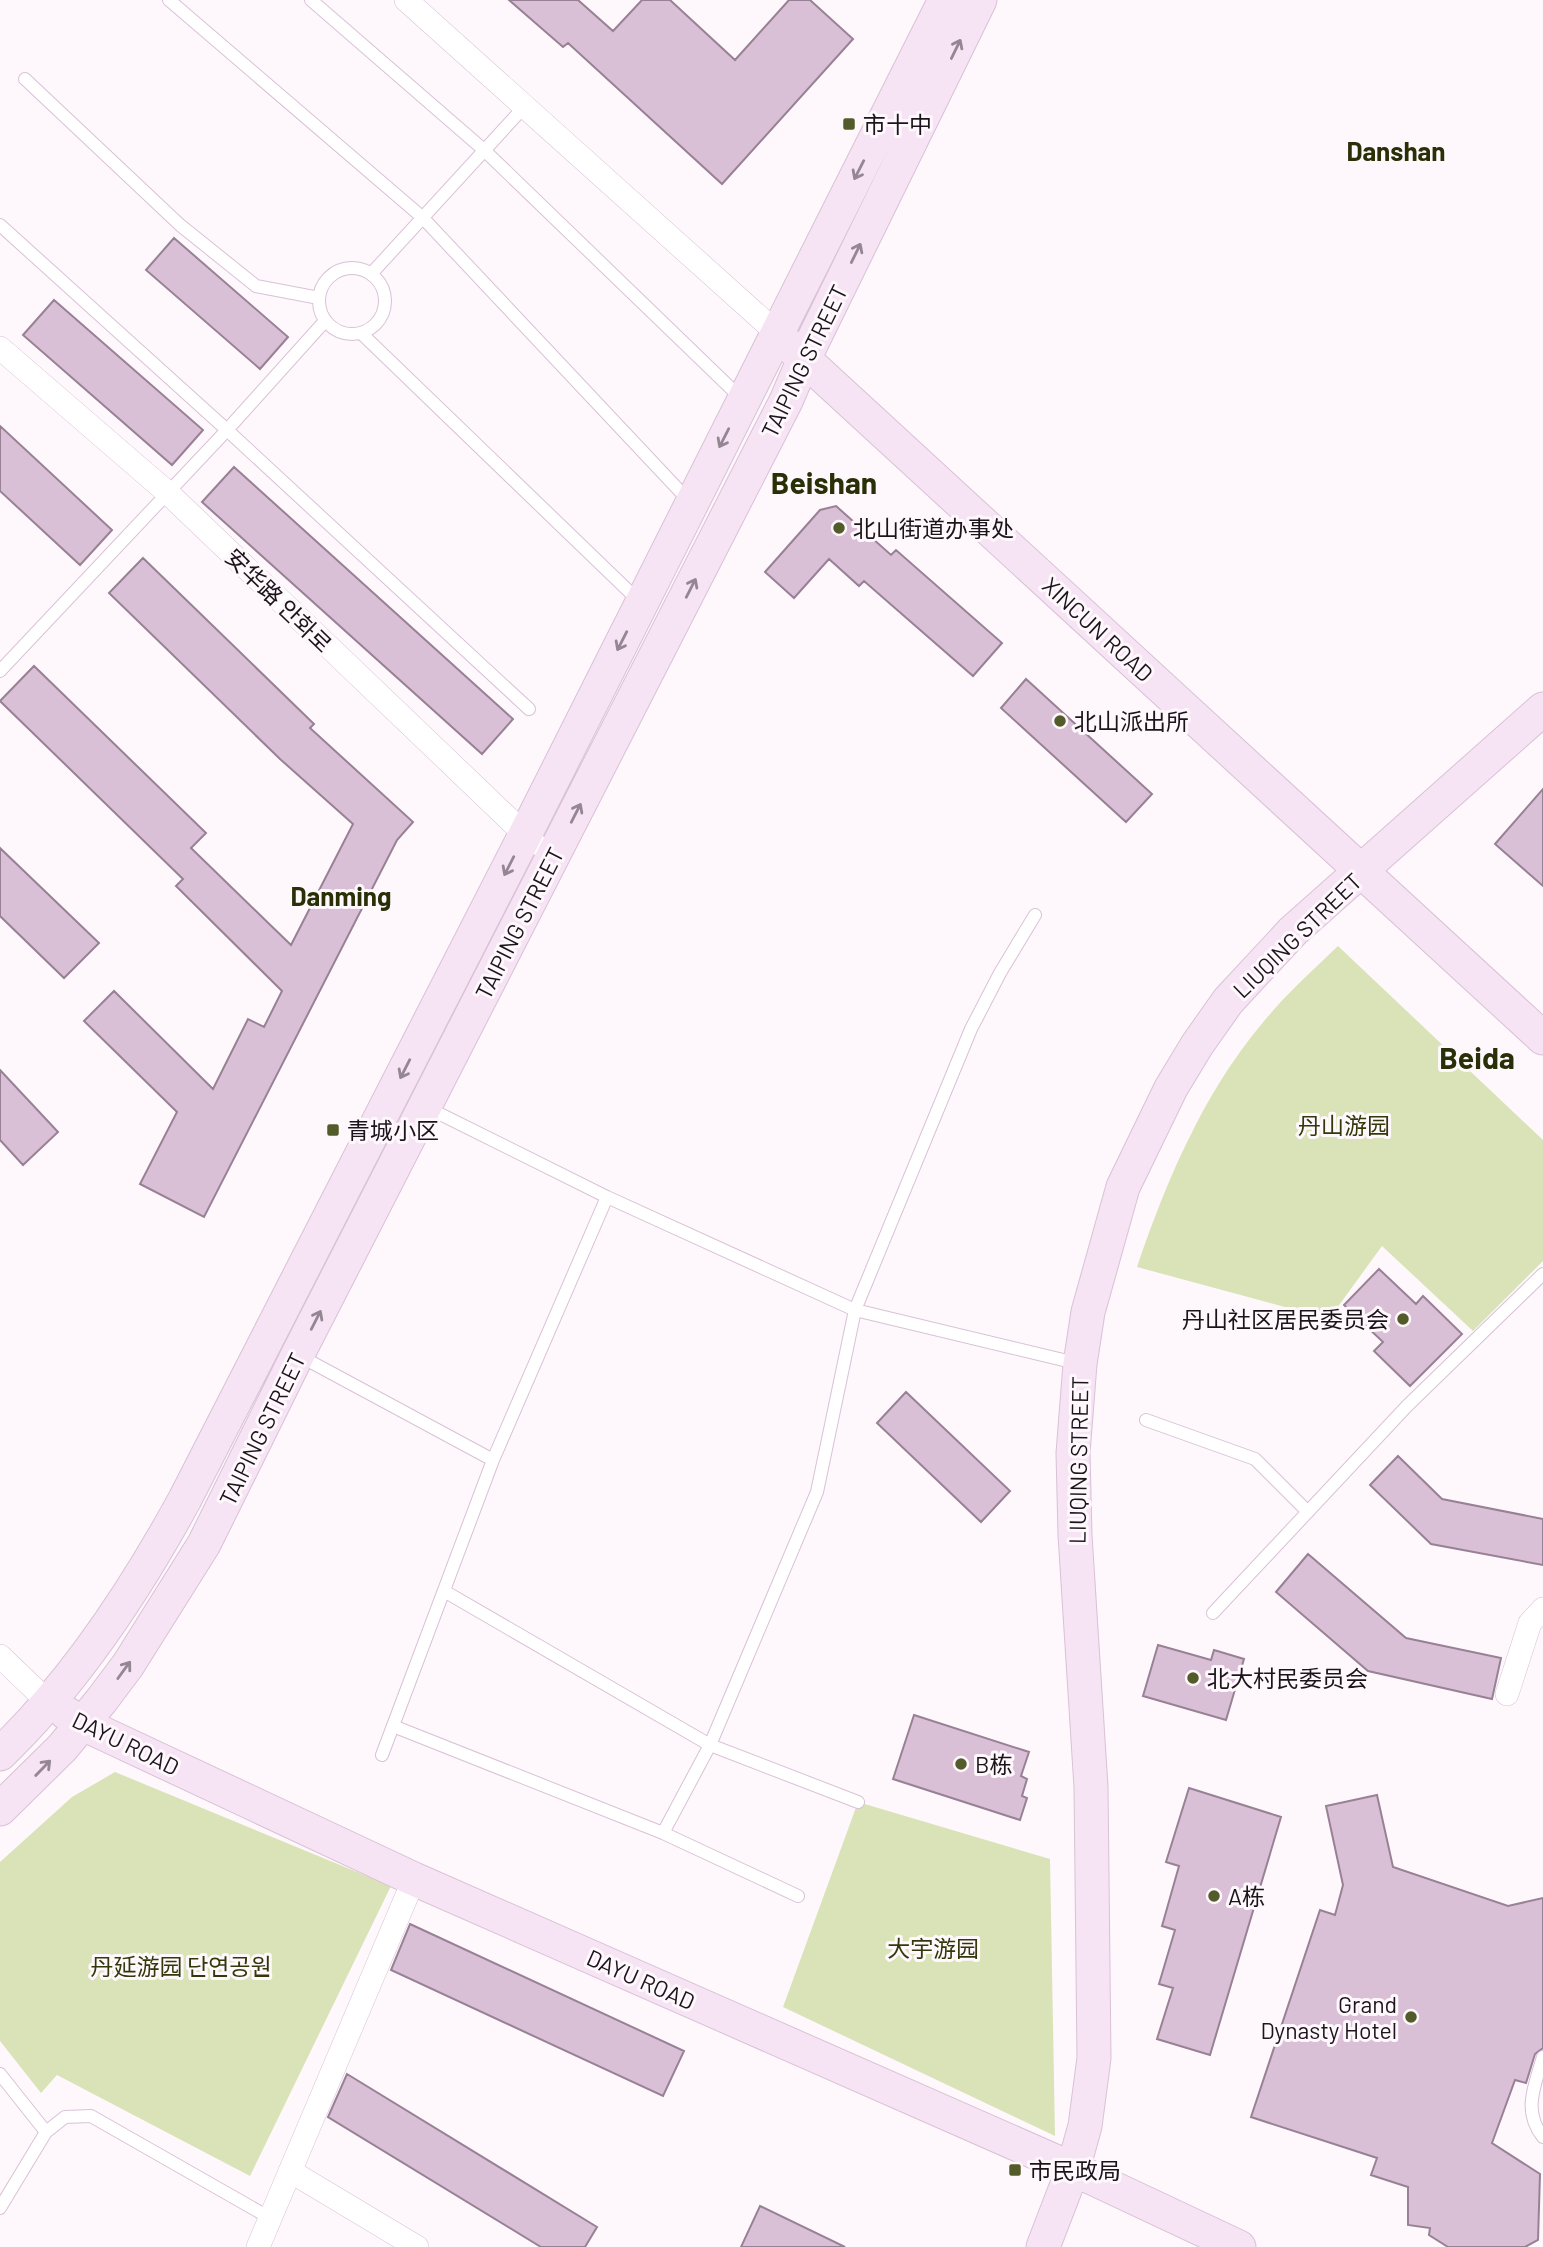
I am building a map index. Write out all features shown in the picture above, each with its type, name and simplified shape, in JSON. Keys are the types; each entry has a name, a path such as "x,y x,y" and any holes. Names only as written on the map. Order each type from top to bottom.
{"main road":[{"name":"TAIPING STREET","path":"0,1754 48,1703 82,1661 169,1528 525,835 945,0"},
{"name":"TAIPING STREET","path":"0,1809 40,1772 83,1724 128,1665 204,1544 298,1354 728,517 980,0"},
{"name":"XINCUN ROAD","path":"777,334 1543,1038"},
{"name":"LIUQING STREET","path":"1042,2247 1073,2168 1085,2126 1094,2058 1091,1787 1075,1535 1073,1454 1080,1364 1088,1312 1123,1187 1171,1088 1228,1001 1293,931 1543,709"},
{"name":"DAYU ROAD","path":"48,1703 83,1724 415,1879 1073,2168 1239,2247"}],"street":[{"path":"406,0 777,334"},
{"name":"安华路 안화로","path":"0,348 168,493 552,859"},
{"path":"1507,1694 1531,1623 1543,1609"},
{"path":"0,1656 48,1703"},
{"path":"258,2247 415,1879"},
{"path":"290,2171 417,2247"}],"lane":[{"path":"169,0 422,217 692,503"},
{"path":"311,0 484,150 744,400"},
{"path":"25,79 180,225 256,286 319,298"},
{"path":"371,274 524,107"},
{"path":"0,225 529,709"},
{"path":"349,268 371,274 383,291 383,312 371,329 361,333 341,333 321,314 319,298 322,287 328,278 349,268"},
{"path":"0,671 326,321"},
{"path":"361,333 642,603"},
{"path":"663,1833 710,1745 817,1492 855,1310 971,1029 1000,973 1035,915"},
{"path":"425,1107 607,1197 855,1310 1080,1364"},
{"path":"382,1755 493,1460 607,1197"},
{"path":"1213,1613 1407,1406 1541,1280"},
{"path":"298,1354 493,1460"},
{"path":"1146,1420 1255,1459 1308,1512"},
{"path":"444,1591 710,1745 858,1802"},
{"path":"393,1726 663,1833 798,1896"},
{"path":"1543,2057 1530,2100 1535,2122 1543,2137"},
{"path":"0,2074 46,2132"},
{"path":"0,2208 46,2132 65,2117 91,2116 270,2218"}],"green space":[{"name":"丹山游园","path":"1338,946 1543,1140 1543,1261 1473,1331 1382,1246 1329,1319 1137,1267 1173,1172 1220,1081 1269,1015"},
{"name":"丹延游园 단연공원","path":"115,1772 391,1886 250,2176 57,2075 41,2093 0,2041 0,1862 72,1797"},
{"name":"大宇游园","path":"858,1802 1050,1859 1055,2136 783,2007"}],"building":[{"path":"509,0 578,0 613,31 642,0 670,0 735,60 789,0 810,0 853,39 722,184 568,43 563,47"},
{"path":"174,238 288,337 260,369 146,270"},
{"path":"54,300 203,430 172,465 23,335"},
{"path":"0,426 112,530 80,565 0,491"},
{"path":"234,467 513,719 482,754 202,502"},
{"path":"836,506 891,555 896,550 1002,643 973,676 864,581 859,586 829,559 794,598 765,572 820,510"},
{"path":"143,558 314,724 310,728 413,822 397,840 204,1217 140,1184 177,1112 84,1021 114,991 213,1089 248,1019 264,1027 282,991 176,886 183,879 0,701 34,666 206,833 191,848 291,945 353,824 280,759 109,593"},
{"path":"1026,679 1152,794 1126,822 1001,708"},
{"path":"1543,789 1543,886 1495,844"},
{"path":"0,848 99,943 64,978 0,916"},
{"path":"0,1070 58,1132 23,1165 0,1140"},
{"name":"丹山社区居民委员会","path":"1379,1269 1416,1304 1423,1296 1462,1334 1410,1386 1374,1351 1383,1342 1344,1305"},
{"path":"906,1392 1010,1491 981,1522 877,1423"},
{"path":"1398,1456 1442,1499 1543,1519 1543,1565 1431,1544 1370,1485"},
{"path":"1308,1554 1406,1638 1501,1658 1492,1699 1368,1671 1276,1592"},
{"name":"北大村民委员会","path":"1158,1645 1211,1660 1214,1650 1244,1659 1226,1720 1143,1696"},
{"name":"B栋","path":"914,1715 1029,1752 1021,1776 1027,1779 1022,1796 1027,1798 1020,1820 893,1779"},
{"name":"A栋","path":"1189,1788 1281,1817 1210,2055 1157,2039 1173,1988 1159,1984 1175,1930 1162,1926 1179,1866 1166,1862"},
{"name":"Grand Dynasty Hotel","path":"1377,1795 1393,1867 1508,1906 1543,1898 1543,2048 1535,2054 1526,2083 1515,2080 1492,2143 1540,2174 1538,2240 1525,2247 1448,2247 1429,2235 1430,2228 1408,2225 1408,2187 1371,2175 1377,2158 1251,2117 1320,1910 1335,1915 1343,1885 1326,1806"},
{"path":"410,1924 684,2051 663,2096 391,1970"},
{"path":"347,2074 597,2227 585,2247 541,2247 328,2117"},
{"path":"760,2206 845,2247 741,2247"}],"place":[{"name":"市十中","path":"849,124"},
{"name":"北山街道办事处","path":"839,528"},
{"name":"北山派出所","path":"1060,721"},
{"name":"青城小区","path":"333,1130"},
{"name":"丹山社区居民委员会","path":"1403,1319"},
{"name":"北大村民委员会","path":"1193,1678"},
{"name":"B栋","path":"961,1764"},
{"name":"A栋","path":"1214,1896"},
{"name":"Grand Dynasty Hotel","path":"1411,2017"},
{"name":"市民政局","path":"1015,2170"}],"district":[{"name":"Danshan","path":"1396,150"},
{"name":"Beishan","path":"824,482"},
{"name":"Danming","path":"341,895"},
{"name":"Beida","path":"1477,1057"}]}
